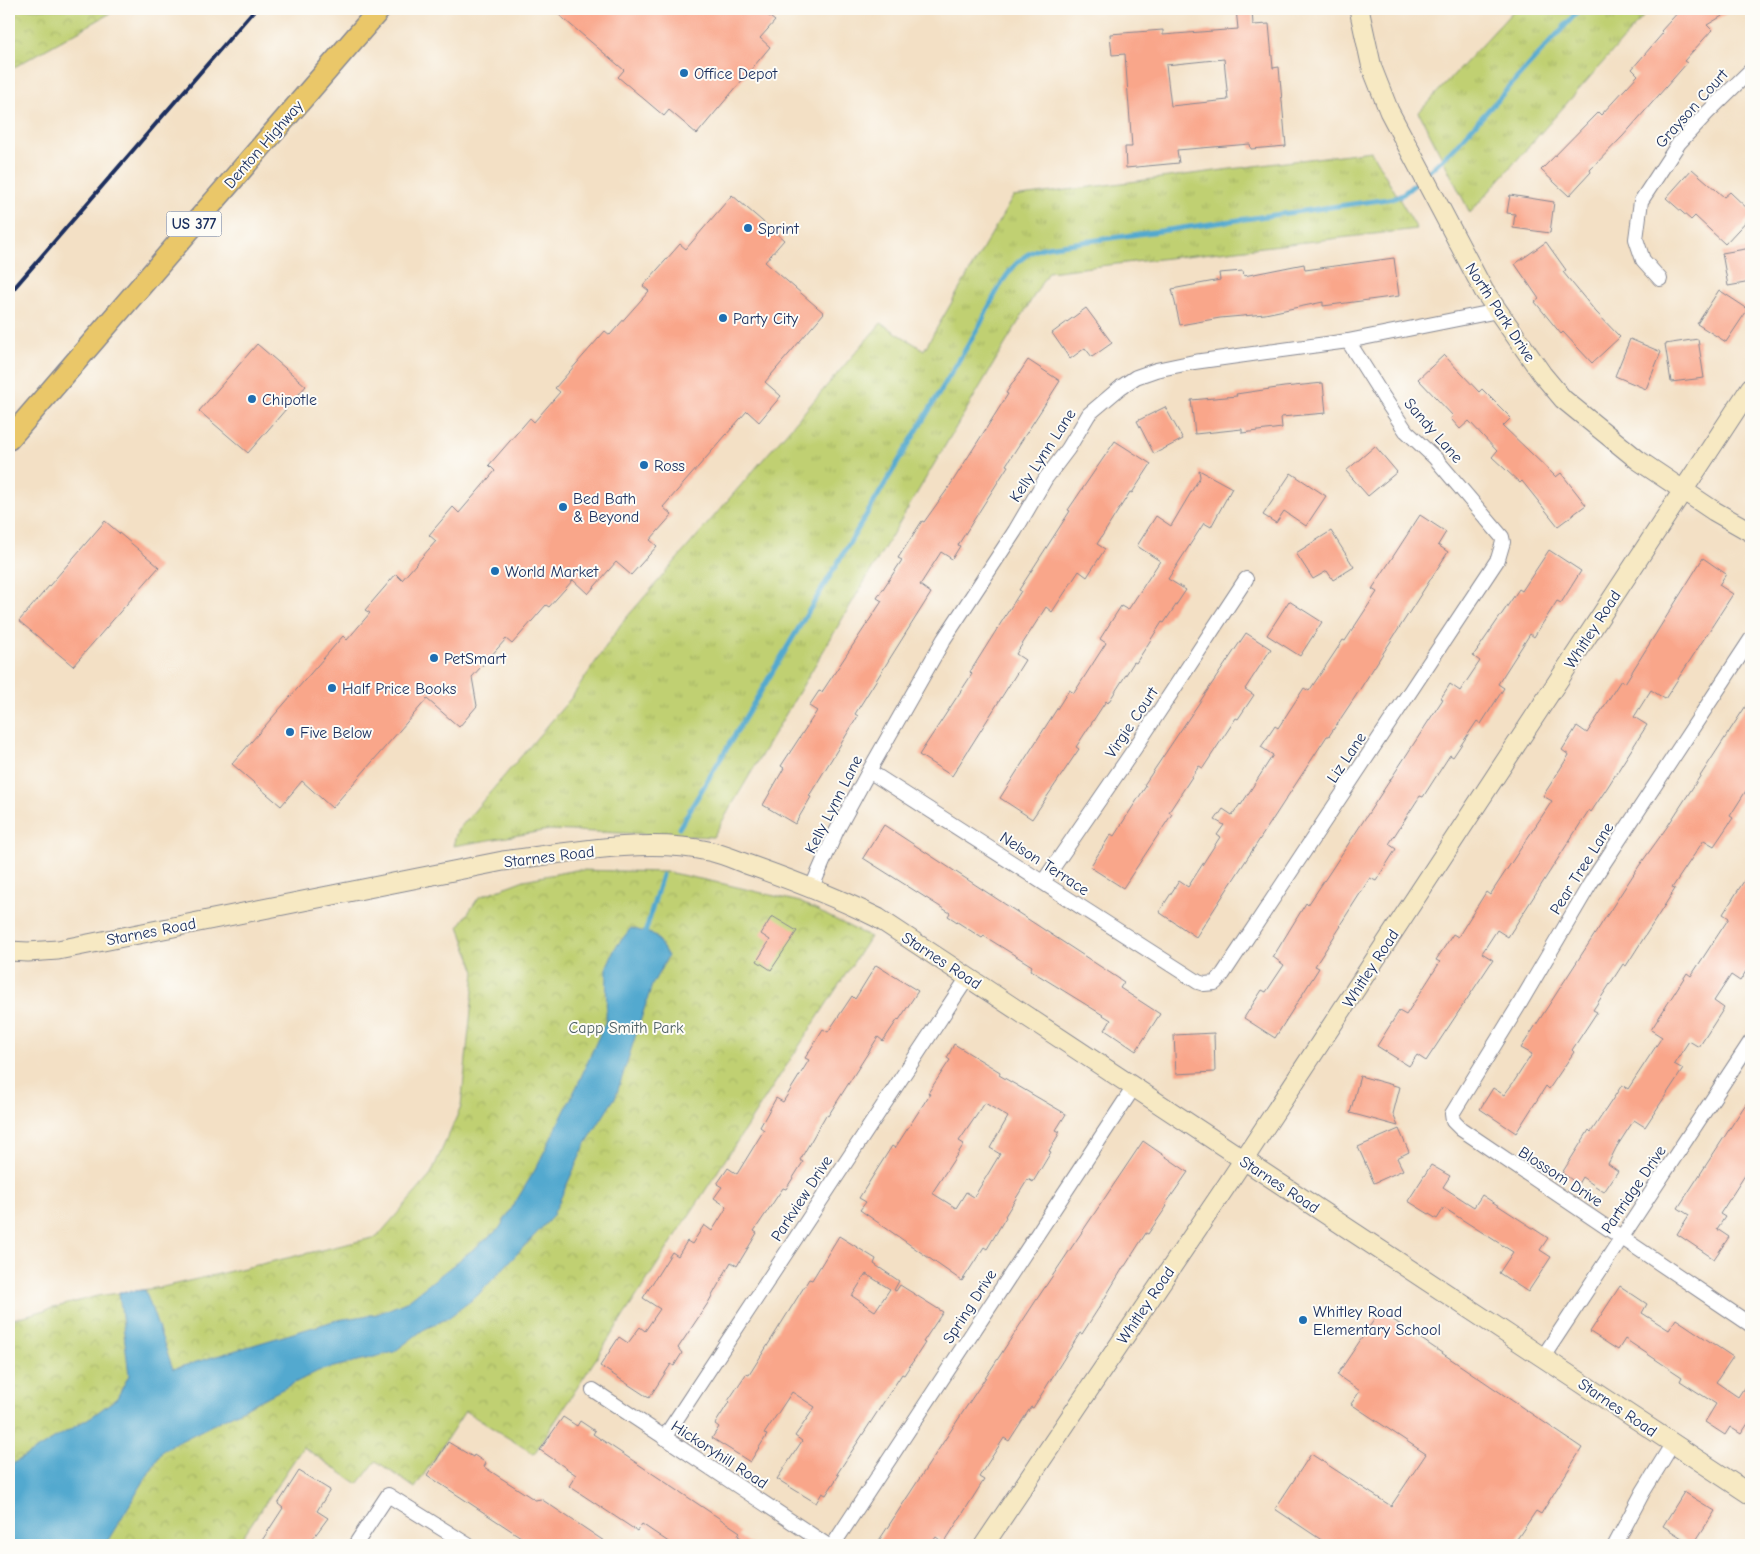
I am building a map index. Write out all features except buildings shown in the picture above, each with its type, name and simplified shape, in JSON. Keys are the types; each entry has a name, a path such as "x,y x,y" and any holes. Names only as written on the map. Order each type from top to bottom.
{"main road":[{"name":"Denton Highway","path":"9,439 380,9"}],"street":[{"name":"North Park Drive","path":"1359,9 1372,68 1389,112 1484,291 1542,374 1563,399 1638,460 1714,511 1751,532"},
{"name":"Grayson Court","path":"1660,279 1643,260 1636,239 1641,201 1679,143 1751,70"},
{"name":"Kelly Lynn Lane","path":"812,887 836,832 868,771 944,640 1015,531 1046,478 1068,449 1089,414 1121,387 1136,376 1156,370 1212,359 1348,341 1498,311"},
{"name":"Sandy Lane","path":"1348,341 1406,431 1435,458 1502,537"},
{"name":"Whitley Road","path":"984,1545 1244,1160 1751,387"},
{"name":"Liz Lane","path":"1204,984 1214,983 1223,974 1498,559 1503,542 1502,537"},
{"name":"Virgie Court","path":"1043,882 1135,748 1246,579"},
{"name":"Pear Tree Lane","path":"1453,1121 1452,1114 1590,884 1751,639"},
{"name":"Nelson Terrace","path":"868,771 1198,982 1204,984"},
{"name":"Starnes Road","path":"9,951 58,950 503,861 644,845 708,851 812,887 878,918 1751,1495"},
{"name":"Parkview Drive","path":"664,1438 968,976"},
{"name":"Partridge Drive","path":"1544,1357 1751,1041"},
{"name":"Spring Drive","path":"833,1545 1134,1087"},
{"name":"Blossom Drive","path":"1453,1121 1461,1129 1506,1161 1751,1325"},
{"name":"Hickoryhill Road","path":"593,1390 827,1545"},
{"path":"1615,1545 1643,1492 1673,1443"},
{"path":"355,1545 388,1495 468,1545"}],"green space":[{"path":"9,9 118,9 9,70"},
{"path":"1515,9 1650,9 1470,213 1419,112"},
{"path":"1371,151 1417,229 1048,272 713,837 549,830 453,846 457,831 572,697 621,624 881,323 924,350 1013,197"},
{"name":"Capp Smith Park","path":"576,870 667,872 724,884 800,902 870,937 534,1454 465,1411 415,1488 376,1461 358,1484 303,1447 237,1545 9,1545 9,1320 97,1296 163,1287 377,1237 430,1176 461,1107 475,972 459,926 479,897 524,880"}],"water":[{"path":"631,928 655,935 668,956 652,985 616,1096 585,1145 552,1217 477,1296 448,1318 423,1330 394,1352 318,1371 163,1450 105,1545 9,1545 9,1466 94,1415 117,1398 129,1375 119,1292 145,1290 173,1369 337,1320 377,1314 406,1302 499,1229 535,1170 577,1086 606,1020 607,966 615,948"}],"waterway":[{"path":"1427,173 1452,150 1580,9"},
{"path":"679,828 980,325 1001,284 1023,257 1047,247 1395,198 1421,179"},
{"path":"644,937 662,875"}],"railway":[{"path":"9,294 255,9"}],"place":[{"name":"Office Depot","path":"684,73"},
{"name":"Sprint","path":"748,228"},
{"name":"Party City","path":"723,318"},
{"name":"Chipotle","path":"252,399"},
{"name":"Ross","path":"644,465"},
{"name":"Bed Bath & Beyond","path":"563,507"},
{"name":"World Market","path":"495,571"},
{"name":"PetSmart","path":"434,658"},
{"name":"Half Price Books","path":"332,688"},
{"name":"Five Below","path":"290,732"},
{"name":"Whitley Road Elementary School","path":"1303,1320"}]}
